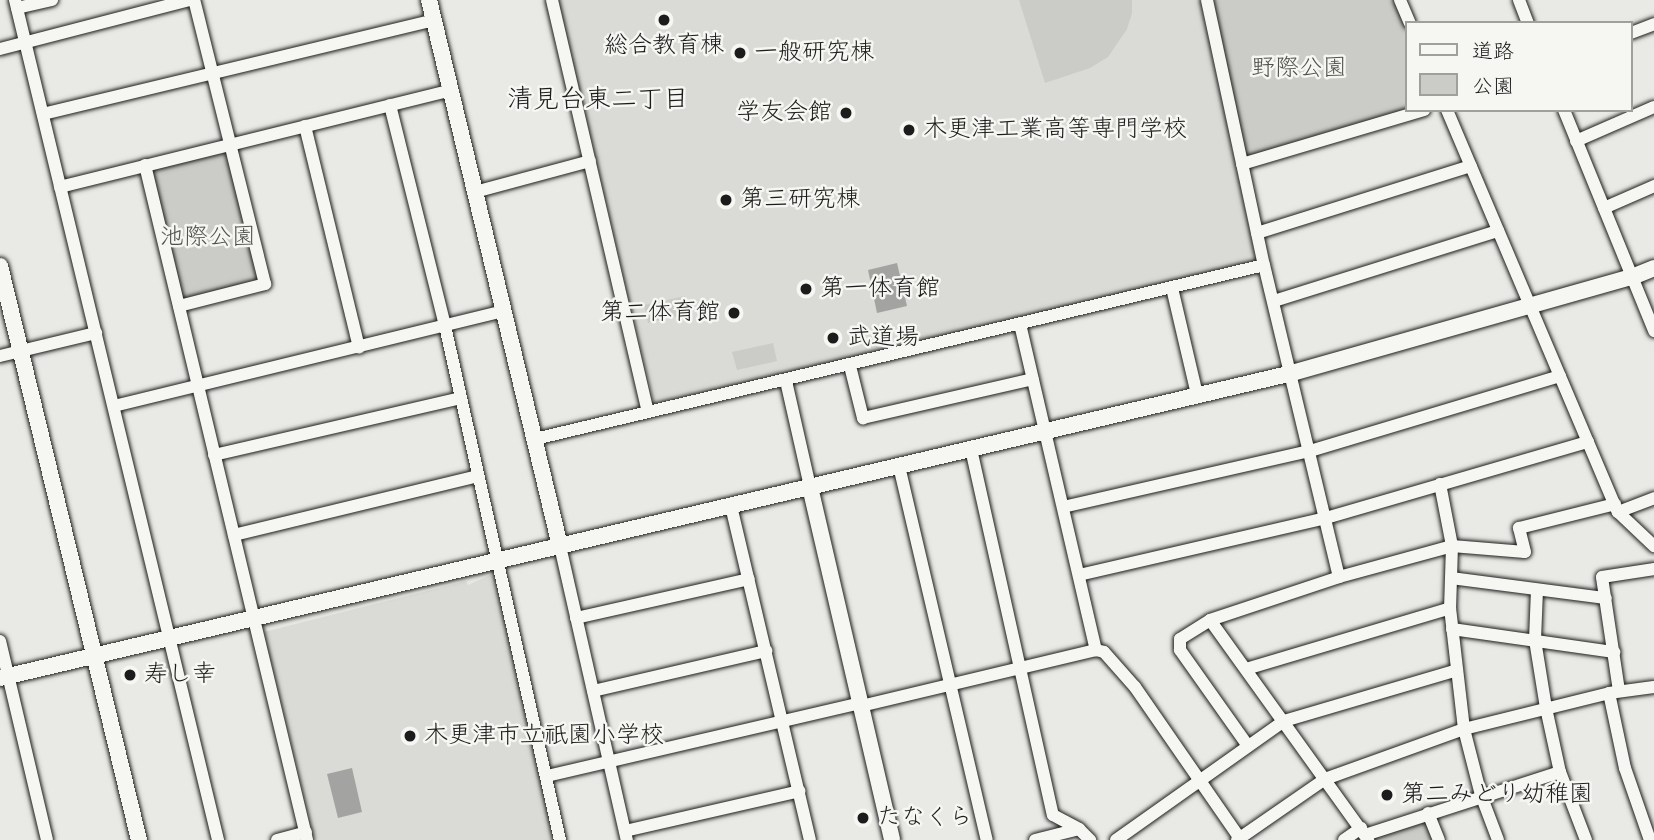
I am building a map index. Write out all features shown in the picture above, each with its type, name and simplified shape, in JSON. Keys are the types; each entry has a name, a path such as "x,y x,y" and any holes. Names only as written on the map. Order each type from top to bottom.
{"street":[{"path":"52,0 16,4 218,840"},
{"path":"0,50 192,0 265,284 179,306"},
{"path":"429,0 535,439 626,836 799,791"},
{"path":"552,0 648,411"},
{"path":"1207,0 1264,265 1339,577"},
{"path":"1400,0 1409,21"},
{"path":"1518,0 1527,21"},
{"path":"43,114 434,20"},
{"path":"1633,32 1654,24"},
{"path":"60,187 451,90"},
{"path":"390,105 461,398 561,840"},
{"path":"1576,141 1654,107"},
{"path":"1242,164 1417,112"},
{"path":"1448,112 1616,508 1654,547"},
{"path":"1565,112 1654,331"},
{"path":"305,126 359,346"},
{"path":"475,192 590,161"},
{"path":"145,165 307,836 276,840"},
{"path":"1257,233 1471,166"},
{"path":"1604,208 1654,186"},
{"path":"1274,302 1498,230"},
{"path":"535,439 850,366 1264,265"},
{"path":"0,266 139,840"},
{"path":"4,678 1292,373 1632,277 1654,268"},
{"path":"1172,288 1197,395"},
{"path":"114,406 504,311"},
{"path":"1020,324 1096,650"},
{"path":"0,356 96,333"},
{"path":"850,366 863,418 1033,379"},
{"path":"1063,507 1310,451 1560,376"},
{"path":"786,381 892,840"},
{"path":"214,455 461,398"},
{"path":"1079,575 1326,518 1588,442"},
{"path":"971,449 1057,835"},
{"path":"899,466 987,840"},
{"path":"234,536 478,476"},
{"path":"1440,484 1452,546 1450,608 1464,729 1481,795 1498,840"},
{"path":"1248,746 1180,650 1180,639 1210,620 1339,577 1452,546 1525,552 1519,528 1654,498"},
{"path":"731,506 810,840"},
{"path":"1650,840 1625,768 1614,692 1614,652 1602,577 1654,569"},
{"path":"1451,578 1606,598"},
{"path":"576,618 748,579"},
{"path":"1537,590 1535,640 1546,708 1560,772 1586,840"},
{"path":"1246,669 1450,608"},
{"path":"1210,620 1364,834"},
{"path":"1452,629 1614,652"},
{"path":"0,641 4,678 47,840"},
{"path":"547,776 1096,650 1111,659 1135,687 1239,839 1325,779 1464,729 1614,692 1654,687"},
{"path":"593,691 766,651"},
{"path":"1116,840 1284,721 1457,670"},
{"path":"1344,840 1560,772"},
{"path":"1428,813 1439,840"},
{"path":"1053,815 1079,829 1090,840"},
{"path":"1035,840 1079,829"}],"shaded area":[{"name":"木更津工業高等専門学校","path":"558,0 1200,0 1256,260 956,337 654,403"},
{"path":"897,263 907,306 877,313 868,270"},
{"name":"木更津市立祇園小学校","path":"490,575 495,578 554,840 315,840 264,632 466,581 468,585"},
{"path":"352,768 362,812 338,818 327,774"}],"green space":[{"path":"1019,0 1132,0 1132,13 1127,29 1108,57 1090,68 1045,83"},
{"name":"野際公園","path":"1213,0 1394,0 1406,29 1406,109 1247,158"},
{"name":"池際公園","path":"229,145 265,284 179,306 145,165"},
{"path":"685,296 689,314 648,323 644,305"},
{"path":"773,343 777,361 737,370 732,352"},
{"path":"1428,813 1439,840 1368,840"}],"place":[{"name":"総合教育棟","path":"664,20"},
{"name":"一般研究棟","path":"740,53"},
{"name":"学友会館","path":"846,113"},
{"name":"木更津工業高等専門学校","path":"909,130"},
{"name":"第三研究棟","path":"726,200"},
{"name":"第一体育館","path":"806,289"},
{"name":"第二体育館","path":"734,313"},
{"name":"武道場","path":"833,338"},
{"name":"寿し幸","path":"130,675"},
{"name":"木更津市立祇園小学校","path":"410,736"},
{"name":"第二みどり幼稚園","path":"1387,795"},
{"name":"たなくら","path":"863,818"}],"district":[{"name":"清見台東二丁目","path":"598,100"}]}
